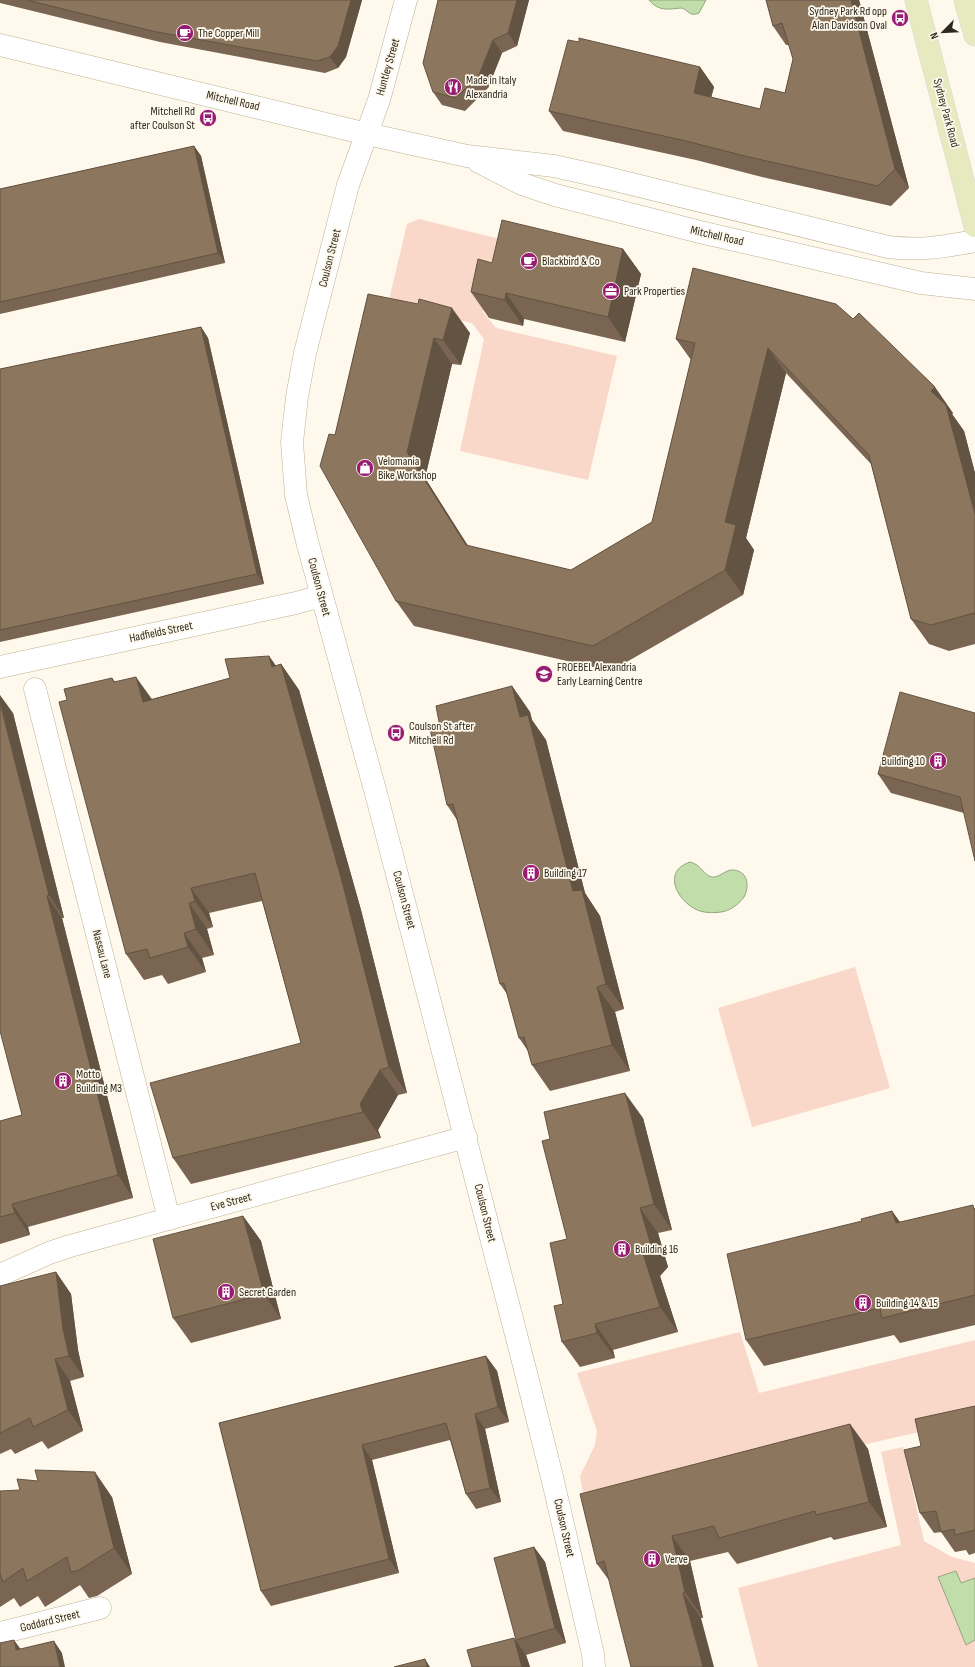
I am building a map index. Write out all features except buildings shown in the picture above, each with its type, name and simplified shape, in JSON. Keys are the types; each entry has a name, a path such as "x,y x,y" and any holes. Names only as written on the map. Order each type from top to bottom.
{"main road":[{"name":"Sydney Park Road","path":"916,0 975,226"},
{"path":"965,0 975,35"}],"street":[{"name":"Huntley Street","path":"367,134 383,88 406,0"},
{"name":"Mitchell Road","path":"0,45 367,134 467,156 554,166 888,247 913,250 936,249 975,241"},
{"name":"Coulson Street","path":"367,134 348,185 305,353 297,397 292,442 296,495 321,596 378,801 466,1137 552,1477 594,1667"},
{"name":"Mitchell Road","path":"467,156 522,184 555,195 700,232 913,281 975,289"},
{"name":"Hadfields Street","path":"0,666 288,605 321,596"},
{"name":"Nassau Lane","path":"35,689 169,1219"},
{"name":"Eve Street","path":"0,1276 49,1253 70,1246 466,1137"},
{"name":"Goddard Street","path":"0,1633 100,1608"}],"shaded area":[{"path":"649,0 706,0 699,13 694,14 682,8 660,8"},
{"path":"419,219 500,239 483,312 496,328 617,356 588,480 460,451 484,339 472,323 388,304 407,224"},
{"path":"690,862 697,865 706,874 712,877 729,870 741,873 746,879 747,884 744,897 734,907 716,913 700,911 692,907 685,902 680,895 674,880 676,873 681,867"},
{"path":"855,967 890,1088 752,1127 718,1008"},
{"path":"740,1332 759,1393 975,1340 975,1419 586,1509 580,1476 595,1445 597,1431 577,1373"},
{"path":"903,1447 924,1541 952,1557 975,1563 975,1667 758,1667 738,1588 901,1545 881,1452"},
{"path":"956,1571 961,1583 975,1578 975,1640 966,1645 938,1577"}],"place":[{"name":"Sydney Park Rd opp Alan Davidson Oval","path":"900,18"},
{"name":"The Copper Mill","path":"185,33"},
{"name":"Made in Italy Alexandria","path":"453,87"},
{"name":"Mitchell Rd after Coulson St","path":"208,118"},
{"name":"Blackbird & Co","path":"529,261"},
{"name":"Park Properties","path":"611,291"},
{"name":"Velomania Bike Workshop","path":"365,468"},
{"name":"FROEBEL Alexandria Early Learning Centre","path":"544,674"},
{"name":"Coulson St after Mitchell Rd","path":"396,733"},
{"name":"Building 10","path":"938,761"},
{"name":"Building 17","path":"531,873"},
{"name":"Motto Building M3","path":"63,1081"},
{"name":"Building 16","path":"622,1249"},
{"name":"Secret Garden","path":"226,1292"},
{"name":"Building 14 & 15","path":"863,1303"},
{"name":"Verve","path":"652,1559"}]}
